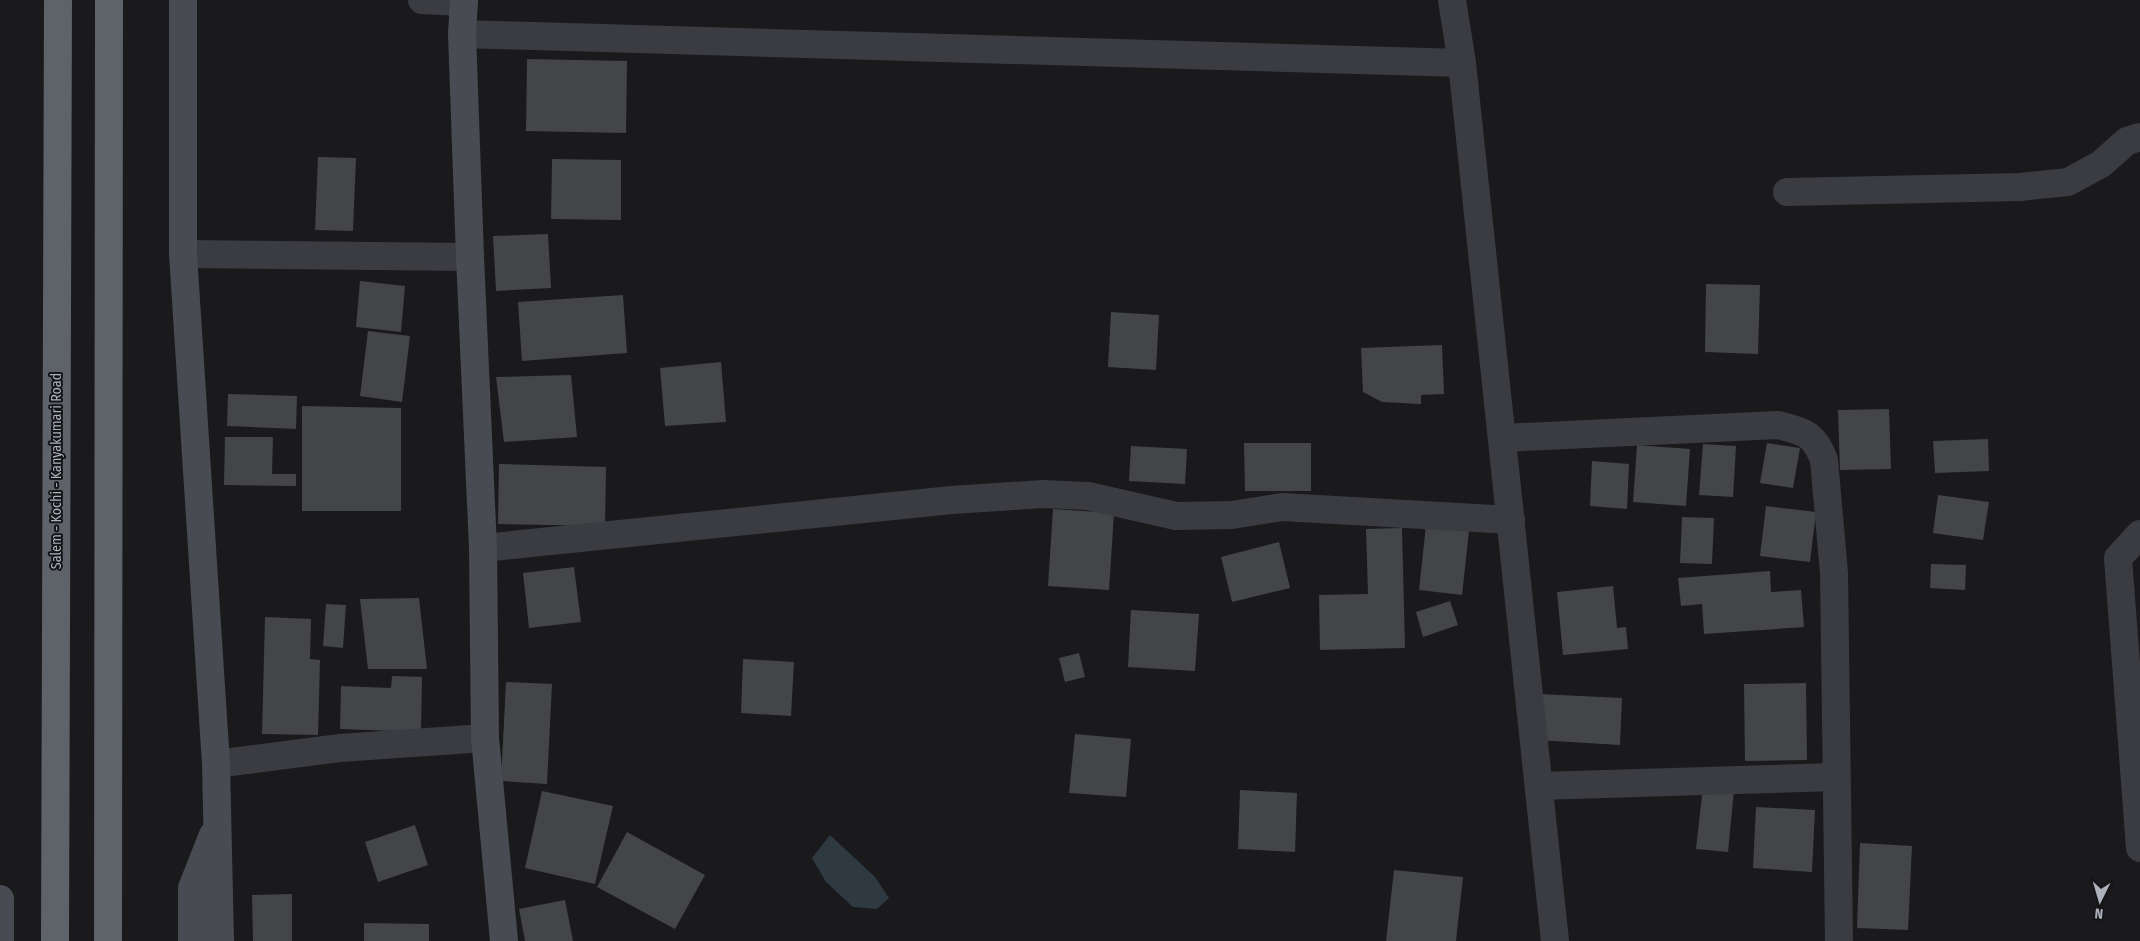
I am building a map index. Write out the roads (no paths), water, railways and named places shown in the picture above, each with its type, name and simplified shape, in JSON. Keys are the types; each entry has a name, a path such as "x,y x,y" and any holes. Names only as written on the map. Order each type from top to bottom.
{"highway":[{"name":"Salem - Kochi - Kanyakumari Road","path":"55,941 58,0"},
{"path":"108,941 109,0"}],"main road":[{"path":"183,0 183,254 216,764 220,941"},
{"path":"464,1 462,34 483,548 485,738 504,941"},
{"path":"192,941 192,888 217,824"},
{"path":"0,899 0,941"}],"street":[{"path":"422,0 464,1"},
{"path":"1452,0 1462,63 1555,941"},
{"path":"462,34 1462,63"},
{"path":"1787,192 2020,187 2068,182 2101,164 2127,141 2140,137"},
{"path":"183,254 470,257"},
{"path":"1502,438 1778,425 1806,433 1819,446 1824,460 1834,573 1839,941"},
{"path":"483,548 952,500 1043,494 1088,496 1176,516 1232,515 1282,507 1511,520"},
{"path":"2140,534 2118,558 2140,848"},
{"path":"216,764 340,748 485,738"},
{"path":"1539,786 1836,777"}]}
